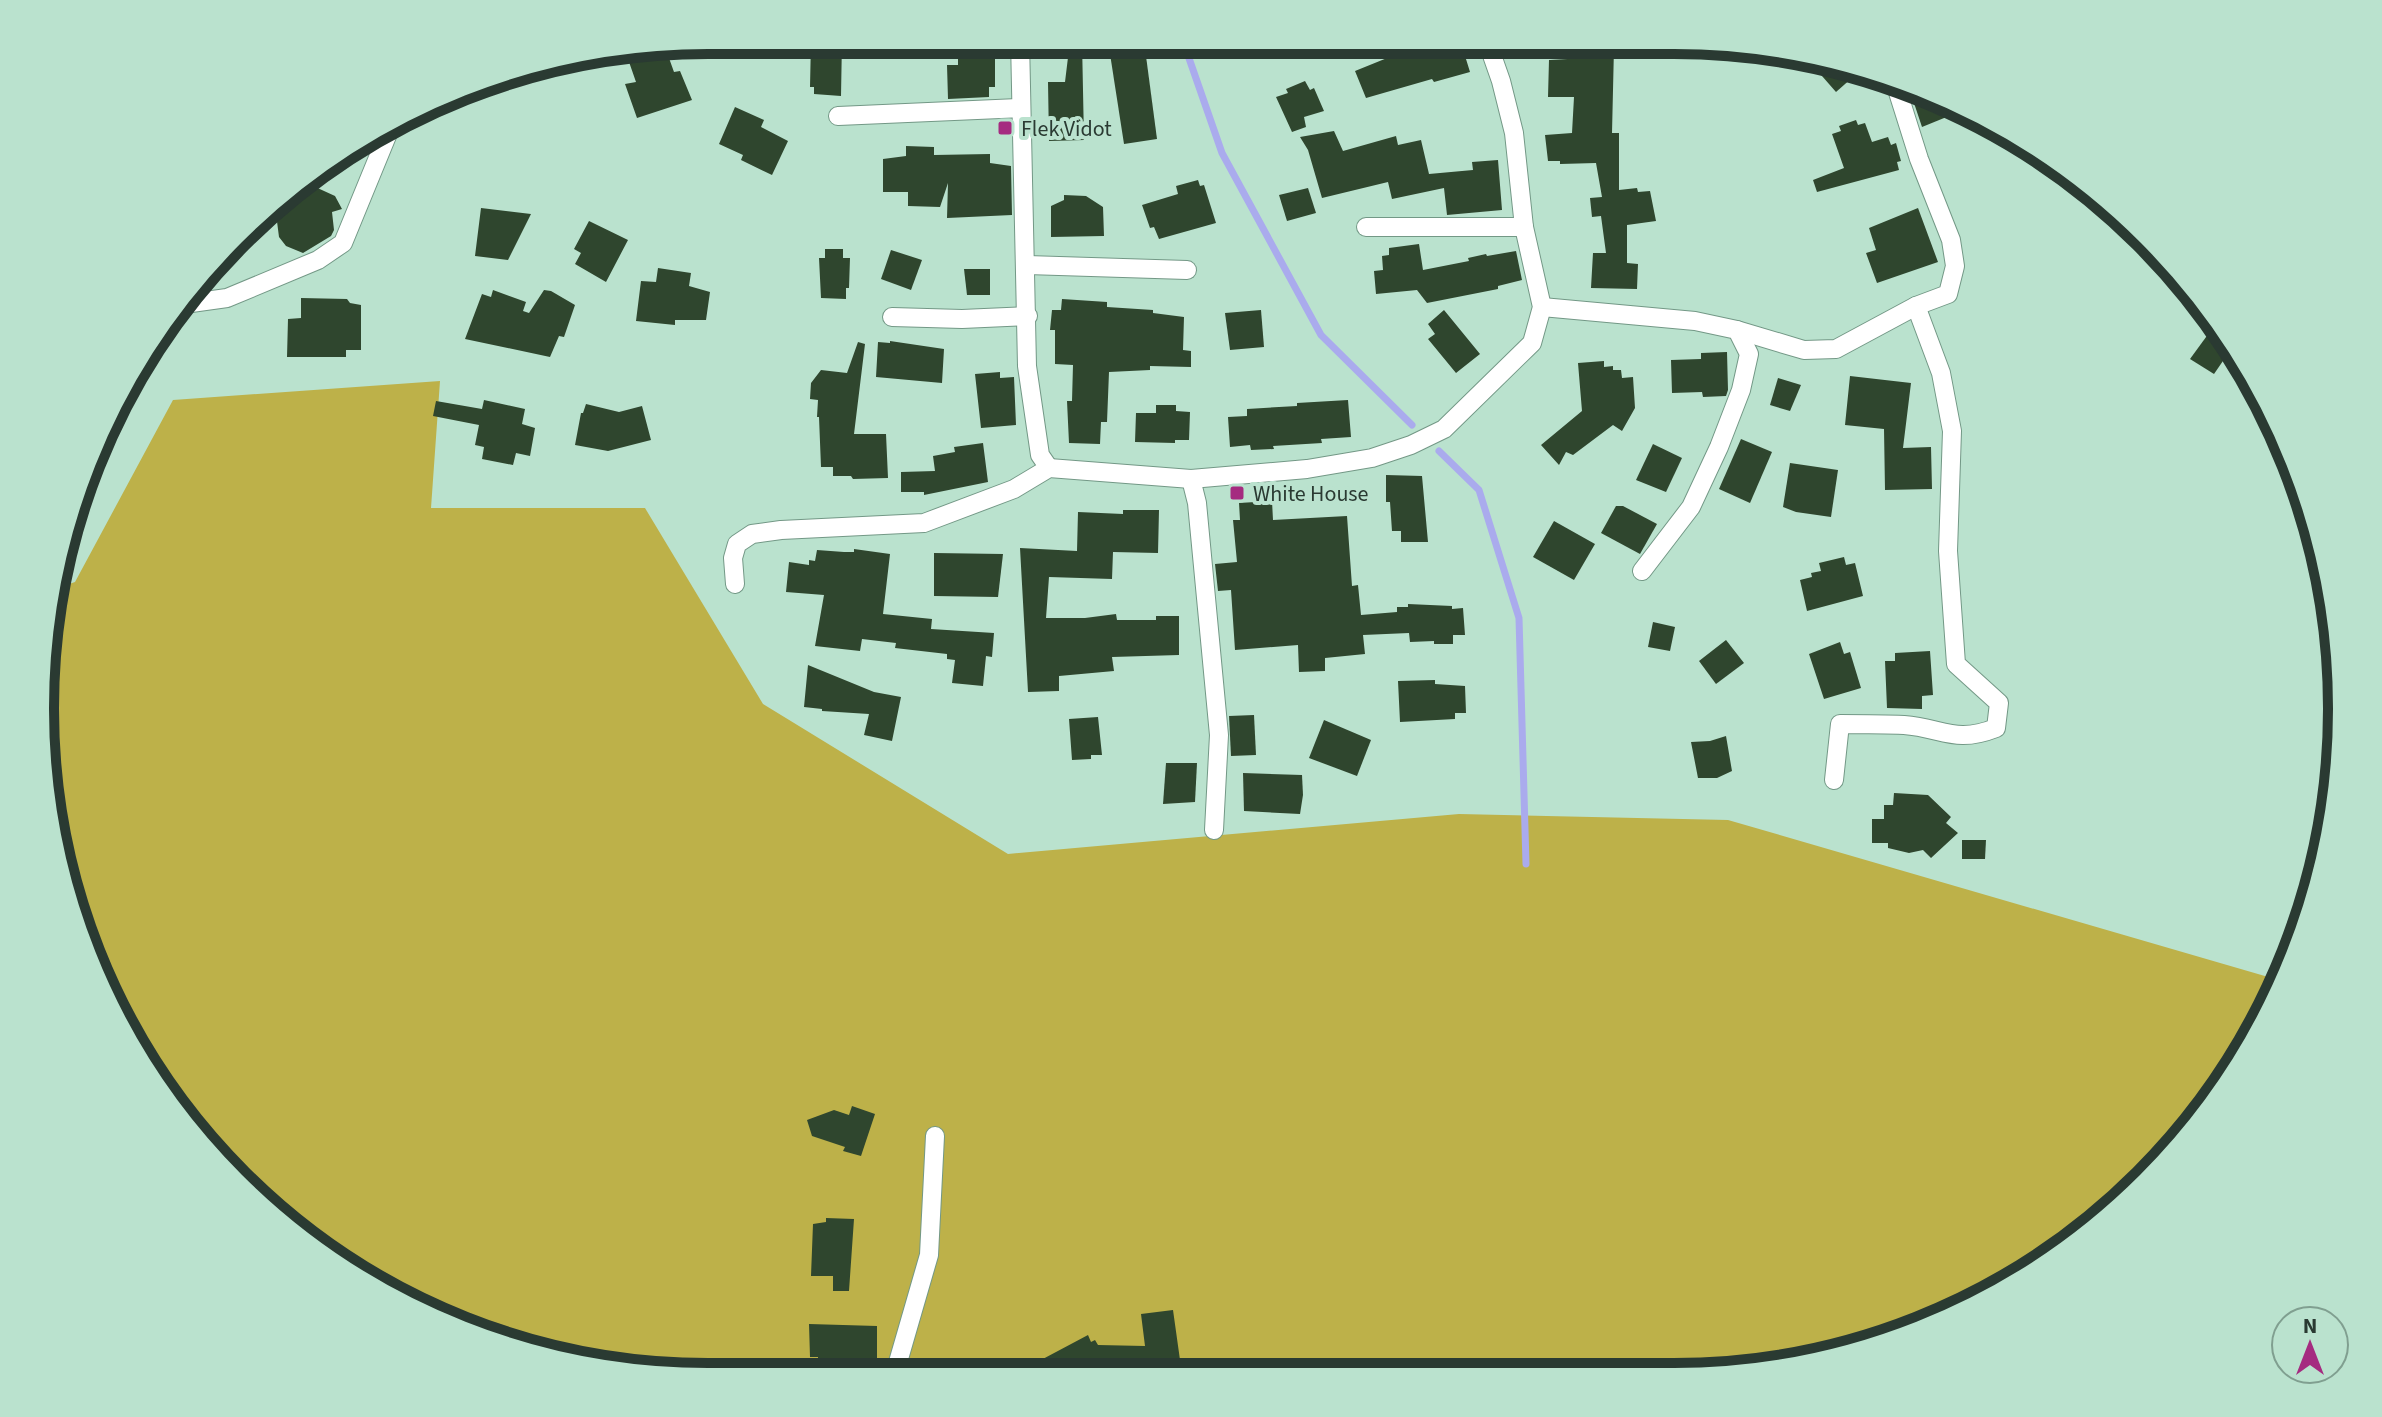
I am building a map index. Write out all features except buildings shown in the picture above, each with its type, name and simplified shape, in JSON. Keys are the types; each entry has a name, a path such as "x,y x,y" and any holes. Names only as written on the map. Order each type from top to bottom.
{"street":[{"path":"1020,54 1027,366 1040,455 1049,468"},
{"path":"735,584 733,558 737,544 752,534 924,523 1014,489 1049,468 1191,479 1307,469 1372,458 1444,429 1532,343 1542,307 1524,227 1514,133 1492,54"},
{"path":"1542,307 1695,321 1804,350 1822,351 1836,349 1856,340 1916,306 1948,294 1955,266 1951,240 1897,94"},
{"path":"838,116 1021,108"},
{"path":"195,302 227,298 318,260 343,243 386,140"},
{"path":"1366,227 1524,227"},
{"path":"1027,265 1187,270"},
{"path":"1834,780 1840,724 1907,726 1975,736 1996,728 1999,703 1956,664 1948,551 1952,431 1941,373 1916,306"},
{"path":"892,317 962,319 1028,316"},
{"path":"1642,571 1691,507 1730,418 1741,390 1749,354 1737,330"},
{"path":"1191,479 1197,503 1219,735 1214,830"},
{"path":"898,1363 929,1255 935,1136"}],"shaded area":[{"path":"440,381 431,508 645,508 763,704 1008,854 1459,814 1728,820 2270,977 2240,1036 2193,1107 2136,1171 2072,1228 2037,1253 1963,1296 1884,1328 1801,1350 1716,1362 1674,1363 708,1363 623,1357 539,1341 419,1296 345,1253 277,1201 216,1140 189,1107 142,1036 104,959 76,878 60,794 54,708 60,623 66,585 75,582 173,400"}],"waterway":[{"path":"1188,54 1222,153 1321,335 1412,425"},
{"path":"1439,451 1479,490 1519,618 1526,864"}],"place":[{"name":"Flek Vidot","path":"1005,128"},
{"name":"White House","path":"1237,493"}]}
